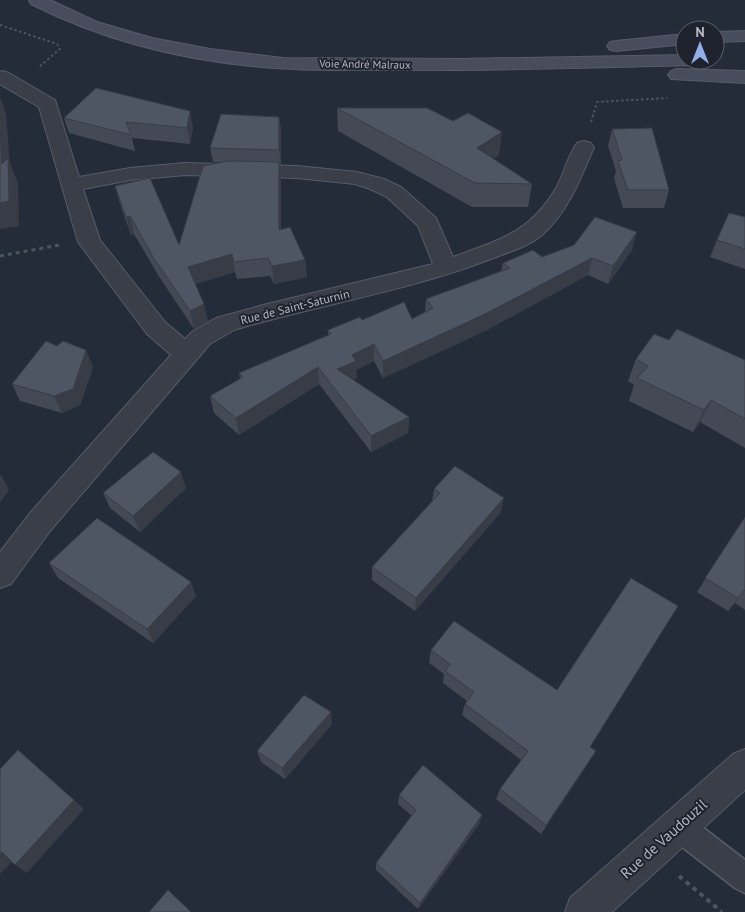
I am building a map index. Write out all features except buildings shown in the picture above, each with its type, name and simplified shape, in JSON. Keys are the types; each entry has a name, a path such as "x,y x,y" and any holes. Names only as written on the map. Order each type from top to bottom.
{"main road":[{"name":"Voie André Malraux","path":"37,0 95,26 145,41 199,53 270,62 476,66 675,61"},
{"name":"Voie André Malraux","path":"69,0 137,26 201,41 281,51 456,55 675,50"},
{"path":"725,37 745,36"},
{"path":"580,52 630,44 675,40"},
{"path":"725,50 745,50"},
{"path":"725,60 745,60"},
{"path":"476,66 559,68 622,74 745,77"}],"street":[{"path":"9,81 48,104 70,185 89,242 156,328 186,354"},
{"name":"Rue de Saint-Saturnin","path":"0,575 40,522 201,338 226,324 263,312 446,268 516,241 534,231 543,221 566,189 584,147"},
{"path":"70,185 130,174 185,168 297,172 357,178 394,192 428,224 446,268"},
{"name":"Rue de Vaudouzil","path":"584,912 745,766"}],"lane":[{"path":"678,826 745,878"}],"path":[{"path":"0,25 57,44 60,50 9,81"},
{"path":"584,147 597,102 673,97"},
{"path":"0,256 72,243 89,242"},
{"path":"649,852 722,912"}]}
